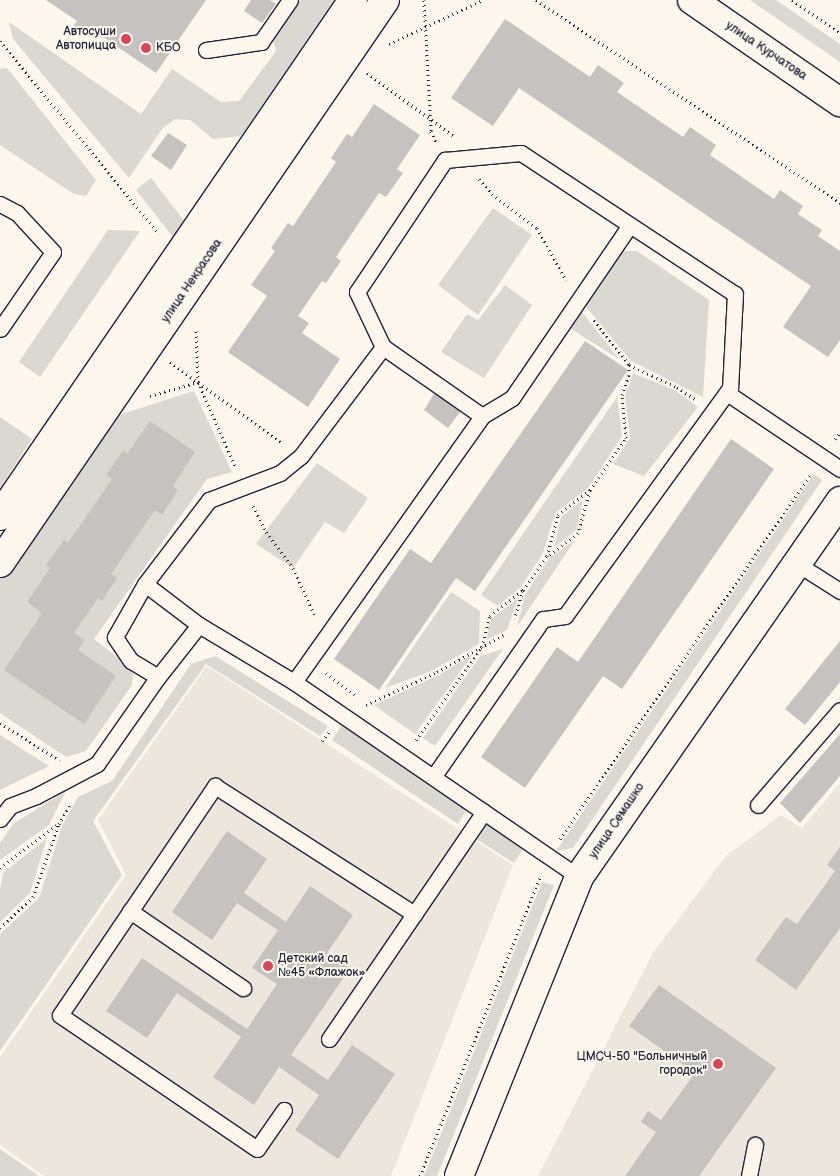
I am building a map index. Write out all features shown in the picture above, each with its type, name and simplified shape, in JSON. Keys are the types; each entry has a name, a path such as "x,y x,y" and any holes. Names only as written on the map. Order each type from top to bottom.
{"street":[{"name":"улица Некрасова","path":"0,516 353,0"},
{"name":"улица Некрасова","path":"0,562 385,0"},
{"name":"улица Курчатова","path":"692,0 840,102"},
{"name":"улица Семашко","path":"459,1176 579,876 840,501"}],"lane":[{"path":"206,50 261,42 290,0"},
{"path":"434,776 543,619 564,616 727,393 730,388 735,294 521,153 445,160 357,292 383,347 482,416"},
{"path":"0,204 17,213 54,252 0,330"},
{"path":"294,682 482,416 512,398 630,225"},
{"path":"158,677 131,661 114,637 145,584 209,500 280,473 301,456 383,347"},
{"path":"727,393 840,469"},
{"path":"796,562 840,592"},
{"path":"145,584 199,624 294,682 579,876"},
{"path":"0,819 10,806 36,796 97,764 158,677 199,624"},
{"path":"758,805 840,710"},
{"path":"284,1110 257,1149 60,1015 215,786 414,914"},
{"path":"329,1039 484,812"},
{"path":"130,911 244,988"},
{"path":"749,1176 755,1145"}],"path":[{"path":"424,0 431,131 445,160"},
{"path":"386,46 483,0"},
{"path":"536,0 840,203"},
{"path":"792,0 840,33"},
{"path":"0,41 44,94"},
{"path":"346,57 482,157"},
{"path":"148,346 301,456"},
{"path":"628,364 677,387 713,411"},
{"path":"198,382 266,532 292,568 325,638 319,669 368,704"},
{"path":"547,556 558,515 590,490 626,438"},
{"path":"405,757 482,646 490,616 523,590 547,556 578,533 590,490"},
{"path":"513,623 523,590"},
{"path":"342,714 437,672 510,631"},
{"path":"0,723 78,774"},
{"path":"0,928 33,897 59,824 76,795"},
{"path":"0,868 59,824"}],"shaded area":[{"path":"300,0 334,0 241,136 213,139 190,120 175,119 162,129 129,178 13,39 9,22 141,114 172,69 221,102 239,101 276,51 273,38"},
{"path":"750,0 776,0 840,44 840,62"},
{"path":"7,68 96,180 86,196 74,194 0,145 0,69"},
{"path":"151,178 185,222 173,237 136,190"},
{"path":"493,208 532,235 478,315 438,285"},
{"path":"108,230 140,231 40,377 19,362"},
{"path":"625,251 637,251 709,300 703,397 631,361 582,302 614,256"},
{"path":"505,285 532,305 484,378 441,352 467,314 478,320"},
{"path":"578,307 619,359 566,326"},
{"path":"633,373 674,390 698,407 644,476 613,464 630,438 625,396"},
{"path":"194,391 232,472 207,479 94,639 126,664 133,673 132,685 86,751 66,757 0,713 0,573 106,419"},
{"path":"617,397 622,436 588,488 555,513 543,553 521,587 498,606 481,595"},
{"path":"0,417 32,439 0,488"},
{"path":"317,463 368,498 344,533 325,522 293,568 256,544"},
{"path":"814,474 822,480 573,848 556,851"},
{"path":"583,500 576,530 554,548 561,517"},
{"path":"575,540 517,627 525,595 550,557"},
{"path":"451,592 480,611 479,644 429,672 385,688"},
{"path":"518,598 507,630 486,640 491,619"},
{"path":"503,649 435,746 423,738 480,656"},
{"path":"473,654 415,734 374,705 439,675"},
{"path":"215,656 328,726 320,736 206,664 93,821 122,875 0,1051 0,934 39,898 62,826 78,797 112,781 191,664"},
{"name":"Детский сад №45 «Флажок»","path":"207,666 513,865 391,1176 44,1176 0,1145 0,1057 126,875 98,820"},
{"path":"343,723 467,808 458,824 332,740"},
{"path":"0,735 49,766 0,790"},
{"name":"ЦМСЧ-50 \"Больничный городок\"","path":"840,783 840,1176 538,1176 653,953 726,856 781,815 802,828"},
{"path":"66,791 49,825 0,860 0,843 14,823"},
{"path":"486,823 524,847 514,863 475,838"},
{"path":"47,838 30,893 0,922 0,889 3,873"},
{"path":"542,882 554,885 437,1176 424,1176"},
{"path":"0,1149 39,1176 0,1176"}],"building":[{"name":"КБО","path":"46,0 206,0 156,73 90,28 84,36 72,29 77,21"},
{"path":"251,0 270,0 276,4 262,23 244,11"},
{"path":"505,19 590,77 598,65 624,83 617,92 683,137 690,127 716,145 710,155 774,199 780,190 803,206 798,214 822,230 818,236 840,251 840,340 828,357 783,327 811,286 519,88 493,126 451,98"},
{"path":"374,104 420,135 397,169 403,173 386,197 379,193 336,257 341,261 326,283 322,281 298,316 309,323 302,333 340,359 308,407 228,352 267,296 251,285 275,251 271,248 288,223 293,226 336,162 331,158 347,134 352,137"},
{"path":"168,133 187,145 171,170 151,156"},
{"path":"585,341 628,370 475,591 456,578 379,690 334,659 410,549 431,563"},
{"path":"437,389 463,408 448,428 424,410"},
{"path":"150,421 195,452 173,486 178,490 162,515 155,510 111,574 117,578 102,601 98,598 74,633 85,640 78,650 116,676 84,724 4,670 42,613 27,602 50,568 46,565 64,540 68,543 112,479 106,475 123,451 127,454"},
{"path":"731,439 774,469 622,689 603,676 525,788 481,757 557,647 578,662"},
{"path":"840,641 840,682 805,725 785,709"},
{"path":"840,734 840,776 800,823 780,803"},
{"path":"227,831 267,859 244,893 286,922 310,886 353,915 327,953 350,968 291,1055 328,1080 352,1045 395,1074 338,1159 295,1130 319,1095 279,1067 254,1105 213,1077 241,1037 177,993 147,1038 106,1011 142,958 247,1029 277,984 252,968 278,930 237,903 212,940 172,912"},
{"path":"840,847 840,928 796,990 755,960 786,917 797,924 835,871 827,865"},
{"path":"659,985 776,1068 699,1176 625,1176 656,1132 641,1122 648,1111 661,1120 695,1073 629,1026"}],"place":[{"name":"Автосуши Автопицца","path":"126,39"},
{"name":"КБО","path":"146,48"},
{"name":"Детский сад №45 «Флажок»","path":"268,966"},
{"name":"ЦМСЧ-50 \"Больничный городок\"","path":"718,1064"}]}
